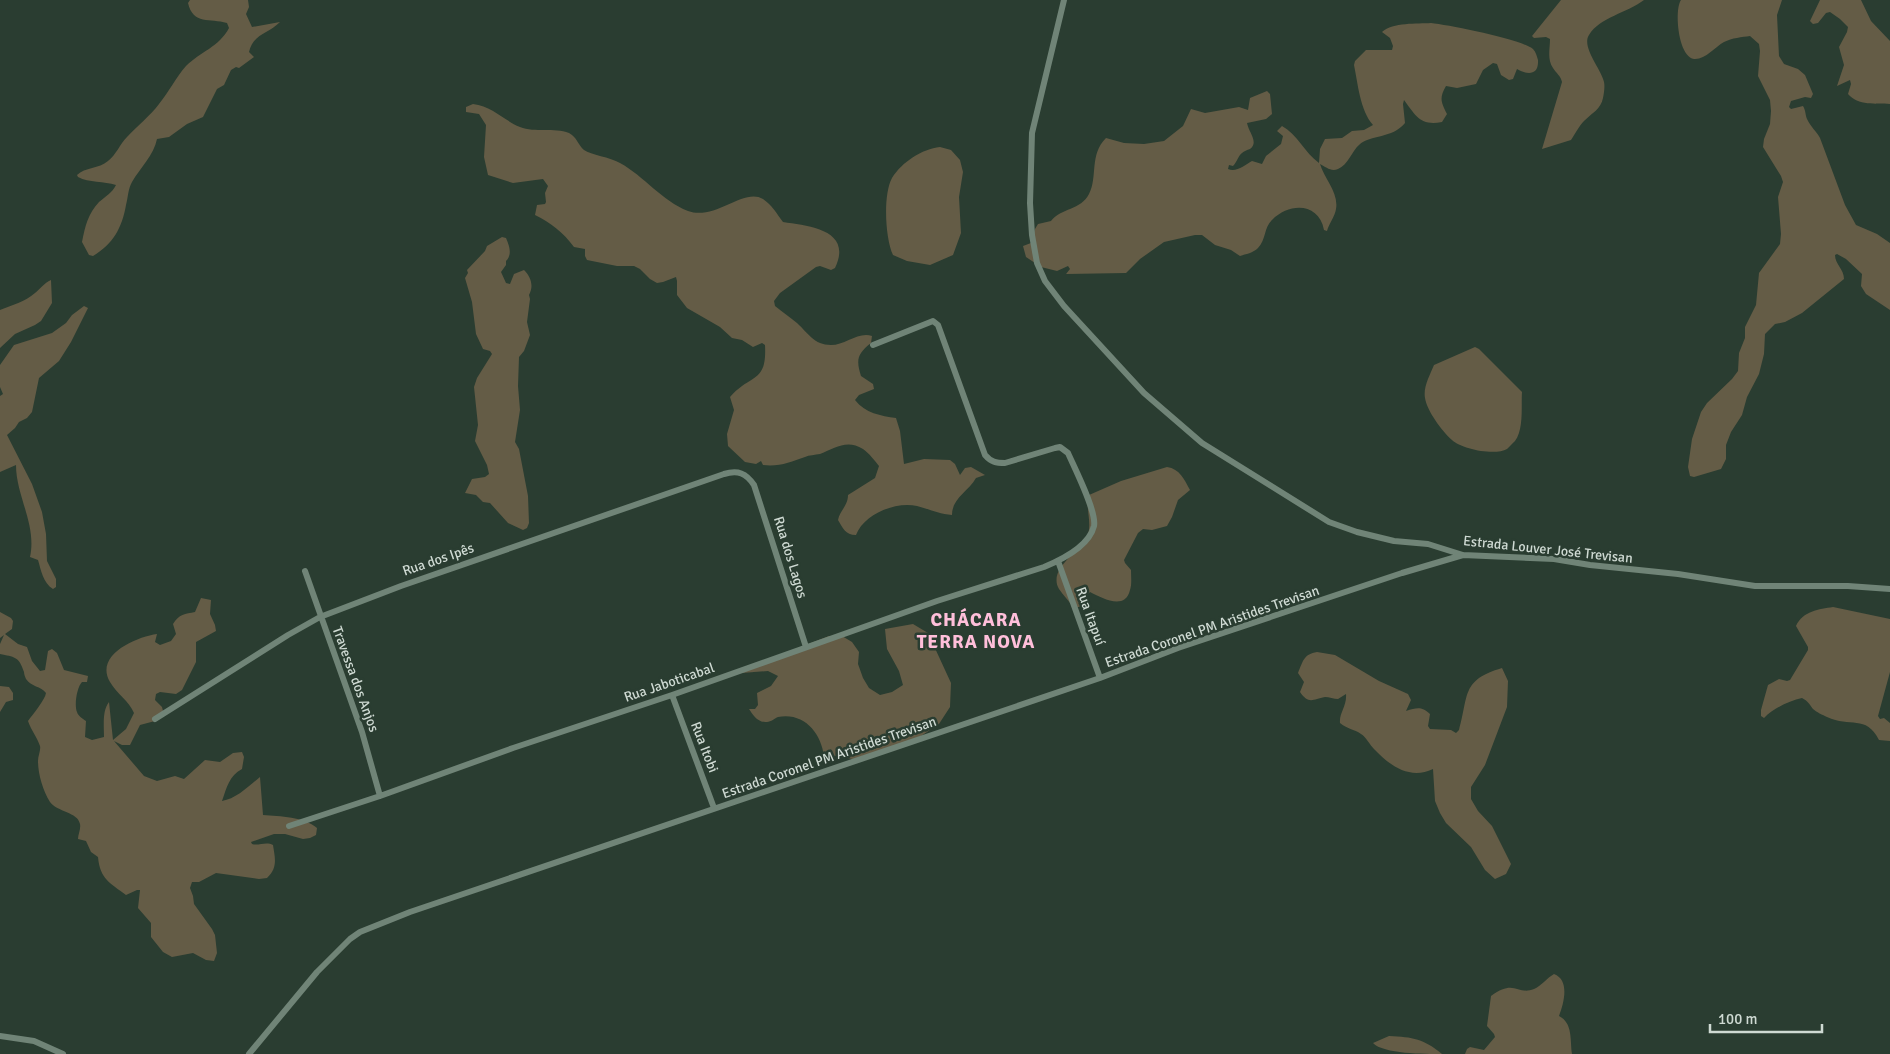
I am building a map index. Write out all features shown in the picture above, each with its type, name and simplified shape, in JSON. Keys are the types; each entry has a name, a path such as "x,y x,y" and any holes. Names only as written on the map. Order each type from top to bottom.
{"street":[{"name":"Estrada Louver José Trevisan","path":"1064,0 1032,133 1030,202 1032,235 1038,263 1045,281 1064,306 1144,393 1202,443 1329,522 1357,532 1394,541 1428,544 1463,555 1554,559 1590,566 1678,574 1755,586 1848,586 1890,589"},
{"name":"Rua Jaboticabal","path":"288,826 672,695 937,601 1058,562 1072,554 1091,533 1094,526 1093,514 1068,453 1055,448 1005,463 989,461 985,455 938,325 933,321 873,345"},
{"name":"Rua dos Ipês","path":"155,719 288,635 320,618 401,586 724,474 737,471 749,477"},
{"name":"Rua dos Lagos","path":"749,477 763,508 806,646"},
{"name":"Estrada Coronel PM Aristides Trevisan","path":"249,1054 337,950 360,932 410,912 1100,678 1178,648 1402,573 1463,555"},
{"name":"Rua Itapuí","path":"1058,562 1100,678"},
{"name":"Travessa dos Anjos","path":"305,571 320,618 332,643 348,689 380,796"},
{"name":"Rua Itobi","path":"672,695 714,808"},
{"path":"0,1036 34,1041 63,1054"}],"shaded area":[{"path":"190,0 248,0 249,7 246,14 252,27 280,22 254,41 249,52 254,57 239,68 236,67 231,70 224,85 217,89 203,117 187,124 169,137 157,139 150,156 131,185 122,221 115,235 100,251 93,256 89,255 82,242 88,220 99,202 116,185 87,180 77,175 80,172 104,164 111,159 125,140 163,99 186,66 215,45 229,28 227,23 198,18 190,10 188,3"},
{"path":"1561,0 1644,0 1607,19 1589,35 1587,40 1588,46 1604,82 1602,102 1582,123 1571,140 1542,149 1562,82 1550,61 1550,39 1546,37 1534,38 1532,36"},
{"path":"1681,0 1782,0 1777,15 1779,56 1784,64 1798,69 1805,75 1813,94 1811,98 1805,97 1791,101 1789,107 1791,109 1803,106 1805,109 1808,122 1820,138 1845,205 1856,225 1877,234 1890,243 1890,310 1866,294 1861,286 1862,274 1846,259 1837,254 1835,255 1836,261 1843,272 1844,279 1802,313 1785,322 1775,324 1765,334 1764,354 1759,374 1747,397 1742,415 1731,432 1726,445 1726,459 1721,469 1694,477 1690,476 1688,467 1692,439 1701,412 1707,403 1738,371 1739,353 1745,338 1745,327 1756,305 1759,273 1780,244 1778,197 1783,182 1763,147 1770,124 1771,111 1770,100 1758,76 1759,44 1750,36 1740,37 1724,42 1710,53 1694,59 1684,50 1681,42 1678,13"},
{"path":"1820,0 1861,0 1871,21 1890,41 1890,104 1868,103 1852,98 1848,94 1851,84 1850,80 1837,86 1844,65 1839,47 1848,27 1830,12 1826,13 1818,23 1813,24 1810,21"},
{"path":"1431,23 1484,33 1526,45 1536,53 1538,60 1537,69 1532,73 1528,73 1517,69 1513,79 1509,80 1501,75 1497,64 1493,63 1483,70 1476,84 1457,88 1446,86 1442,94 1442,100 1447,114 1442,122 1423,121 1415,115 1404,100 1405,123 1400,128 1394,132 1369,139 1359,145 1345,164 1338,169 1331,170 1320,164 1333,191 1336,203 1335,212 1327,231 1324,230 1321,221 1310,210 1295,208 1279,214 1272,220 1269,223 1261,245 1252,252 1240,256 1231,250 1215,245 1202,235 1195,235 1164,242 1140,259 1126,273 1066,274 1070,269 1068,266 1057,271 1041,267 1026,257 1023,246 1031,243 1038,224 1051,221 1081,203 1089,194 1092,187 1097,152 1106,138 1124,143 1144,144 1164,141 1183,126 1191,109 1205,113 1239,107 1248,110 1250,98 1267,91 1270,94 1272,114 1266,119 1247,123 1254,140 1253,146 1241,154 1233,166 1229,165 1228,169 1237,169 1252,161 1262,164 1266,156 1281,144 1283,136 1277,131 1282,126 1319,163 1320,149 1325,139 1342,138 1352,131 1364,130 1373,125 1362,104 1354,65 1355,61 1366,50 1392,50 1393,46 1390,38 1382,32 1387,29 1405,24"},
{"path":"473,104 486,107 526,129 557,130 569,133 584,150 611,159 629,168 661,195 688,211 708,212 738,200 755,196 769,204 783,222 816,228 826,232 834,238 838,245 839,255 835,268 831,270 820,266 816,267 780,293 774,301 775,306 820,343 831,345 862,335 872,336 871,343 860,354 858,366 861,376 873,384 874,389 859,395 855,400 868,411 896,418 900,431 904,464 924,459 950,460 955,464 960,475 965,468 971,467 985,475 976,478 957,500 952,515 938,513 917,506 900,505 873,515 856,535 852,535 843,528 838,520 840,513 847,502 848,495 875,478 879,466 863,449 857,446 846,445 780,465 763,465 761,461 756,464 745,462 728,446 727,434 734,410 730,397 760,372 765,357 765,345 762,343 753,347 742,340 732,338 720,327 687,308 677,295 676,277 657,283 634,266 617,266 587,260 585,249 574,247 556,228 535,215 537,205 545,204 546,202 545,193 548,186 543,179 513,183 488,175 484,157 486,125 479,114 466,112 466,107"},
{"path":"940,147 951,150 960,160 963,172 959,197 961,233 953,255 930,265 907,261 893,255 890,247 886,216 889,185 896,172 913,157 926,150"},
{"path":"502,237 506,238 510,251 506,265 501,272 506,283 510,284 514,274 524,270 530,279 531,285 527,322 530,335 524,351 519,357 518,386 520,410 515,442 519,449 528,496 529,523 527,528 523,530 508,523 490,503 483,502 476,495 465,493 472,479 485,477 489,474 487,465 475,441 478,425 474,387 477,378 492,354 490,351 483,349 476,334 472,302 465,278 468,273 467,270 485,251 487,246"},
{"path":"51,280 52,303 41,321 15,334 0,348 0,310 27,299"},
{"path":"84,306 88,308 71,342 59,361 39,378 32,412 7,435 32,484 42,512 46,534 47,561 56,579 56,587 53,589 45,580 38,560 30,557 31,533 19,488 16,465 0,472 0,396 3,394 0,387 0,365 14,345 52,333"},
{"path":"1475,347 1522,392 1521,424 1518,436 1507,449 1502,451 1487,452 1470,449 1456,443 1435,421 1426,403 1426,385 1434,365"},
{"path":"1167,467 1175,470 1184,478 1190,490 1178,500 1167,526 1152,530 1143,529 1138,533 1124,560 1131,570 1131,585 1127,596 1123,600 1113,601 1090,592 1080,607 1073,607 1059,589 1058,574 1061,567 1088,534 1089,495 1121,481"},
{"path":"201,598 211,600 210,614 216,631 196,642 196,662 182,690 176,694 160,692 156,694 155,700 162,707 164,715 155,721 140,725 130,745 122,745 114,741 144,776 157,781 175,776 184,779 205,760 220,762 233,753 242,752 244,757 242,769 231,779 222,801 237,795 260,777 263,815 299,819 317,828 316,835 310,838 303,839 285,834 274,834 251,842 252,844 268,843 273,845 274,867 267,878 259,879 216,873 199,882 192,882 190,888 194,904 215,935 217,953 214,961 206,960 193,953 172,957 163,952 151,937 151,923 138,908 140,890 126,895 107,880 101,871 98,857 91,852 86,841 78,839 80,826 78,820 71,814 57,808 47,798 39,771 40,746 28,721 46,693 28,682 18,660 0,654 0,644 4,635 0,638 0,612 13,621 12,629 5,634 18,644 27,647 32,661 40,671 45,670 48,651 52,649 57,653 64,670 88,676 87,682 80,684 76,701 78,713 86,721 85,737 92,740 104,737 104,714 109,702 113,740 126,729 134,713 110,682 107,672 112,656 129,643 148,636 157,634 155,642 160,645 171,641 176,634 173,624 175,621 182,615 195,612"},
{"path":"1833,607 1890,619 1890,672 1878,716 1880,719 1884,718 1890,723 1890,741 1879,740 1869,727 1863,724 1843,722 1822,714 1814,710 1802,698 1782,705 1764,718 1761,716 1768,685 1779,679 1790,680 1808,650 1796,626 1799,621 1807,614"},
{"path":"913,624 928,633 951,683 950,707 937,727 906,746 859,760 829,755 824,756 815,732 803,721 787,716 764,722 756,718 749,709 755,709 758,705 757,693 771,686 778,676 768,671 740,673 829,636 842,636 852,642 859,652 858,664 869,688 880,695 892,692 903,685 899,671 887,649 885,629"},
{"path":"1317,652 1335,655 1379,681 1408,694 1411,700 1406,711 1419,708 1427,711 1430,714 1428,726 1430,729 1451,730 1456,733 1459,730 1466,698 1473,684 1479,678 1502,668 1508,681 1507,707 1485,765 1471,787 1471,799 1478,811 1492,826 1511,864 1506,874 1495,879 1485,870 1471,847 1446,823 1435,801 1433,769 1416,773 1394,766 1372,747 1363,735 1340,723 1346,694 1338,699 1325,697 1309,700 1303,696 1300,692 1304,682 1298,673 1307,656"},
{"path":"0,686 9,687 13,693 13,700 6,702 0,712"},
{"path":"1554,974 1559,977 1564,986 1563,1005 1559,1016 1569,1027 1572,1054 1465,1054 1470,1047 1484,1050 1495,1037 1487,1026 1491,996 1505,988 1523,991 1534,989"},
{"path":"1389,1036 1418,1040 1430,1045 1442,1054 1395,1051 1378,1047 1373,1043"}],"district":[{"name":"CHÁCARA TERRA NOVA","path":"976,630"}]}
